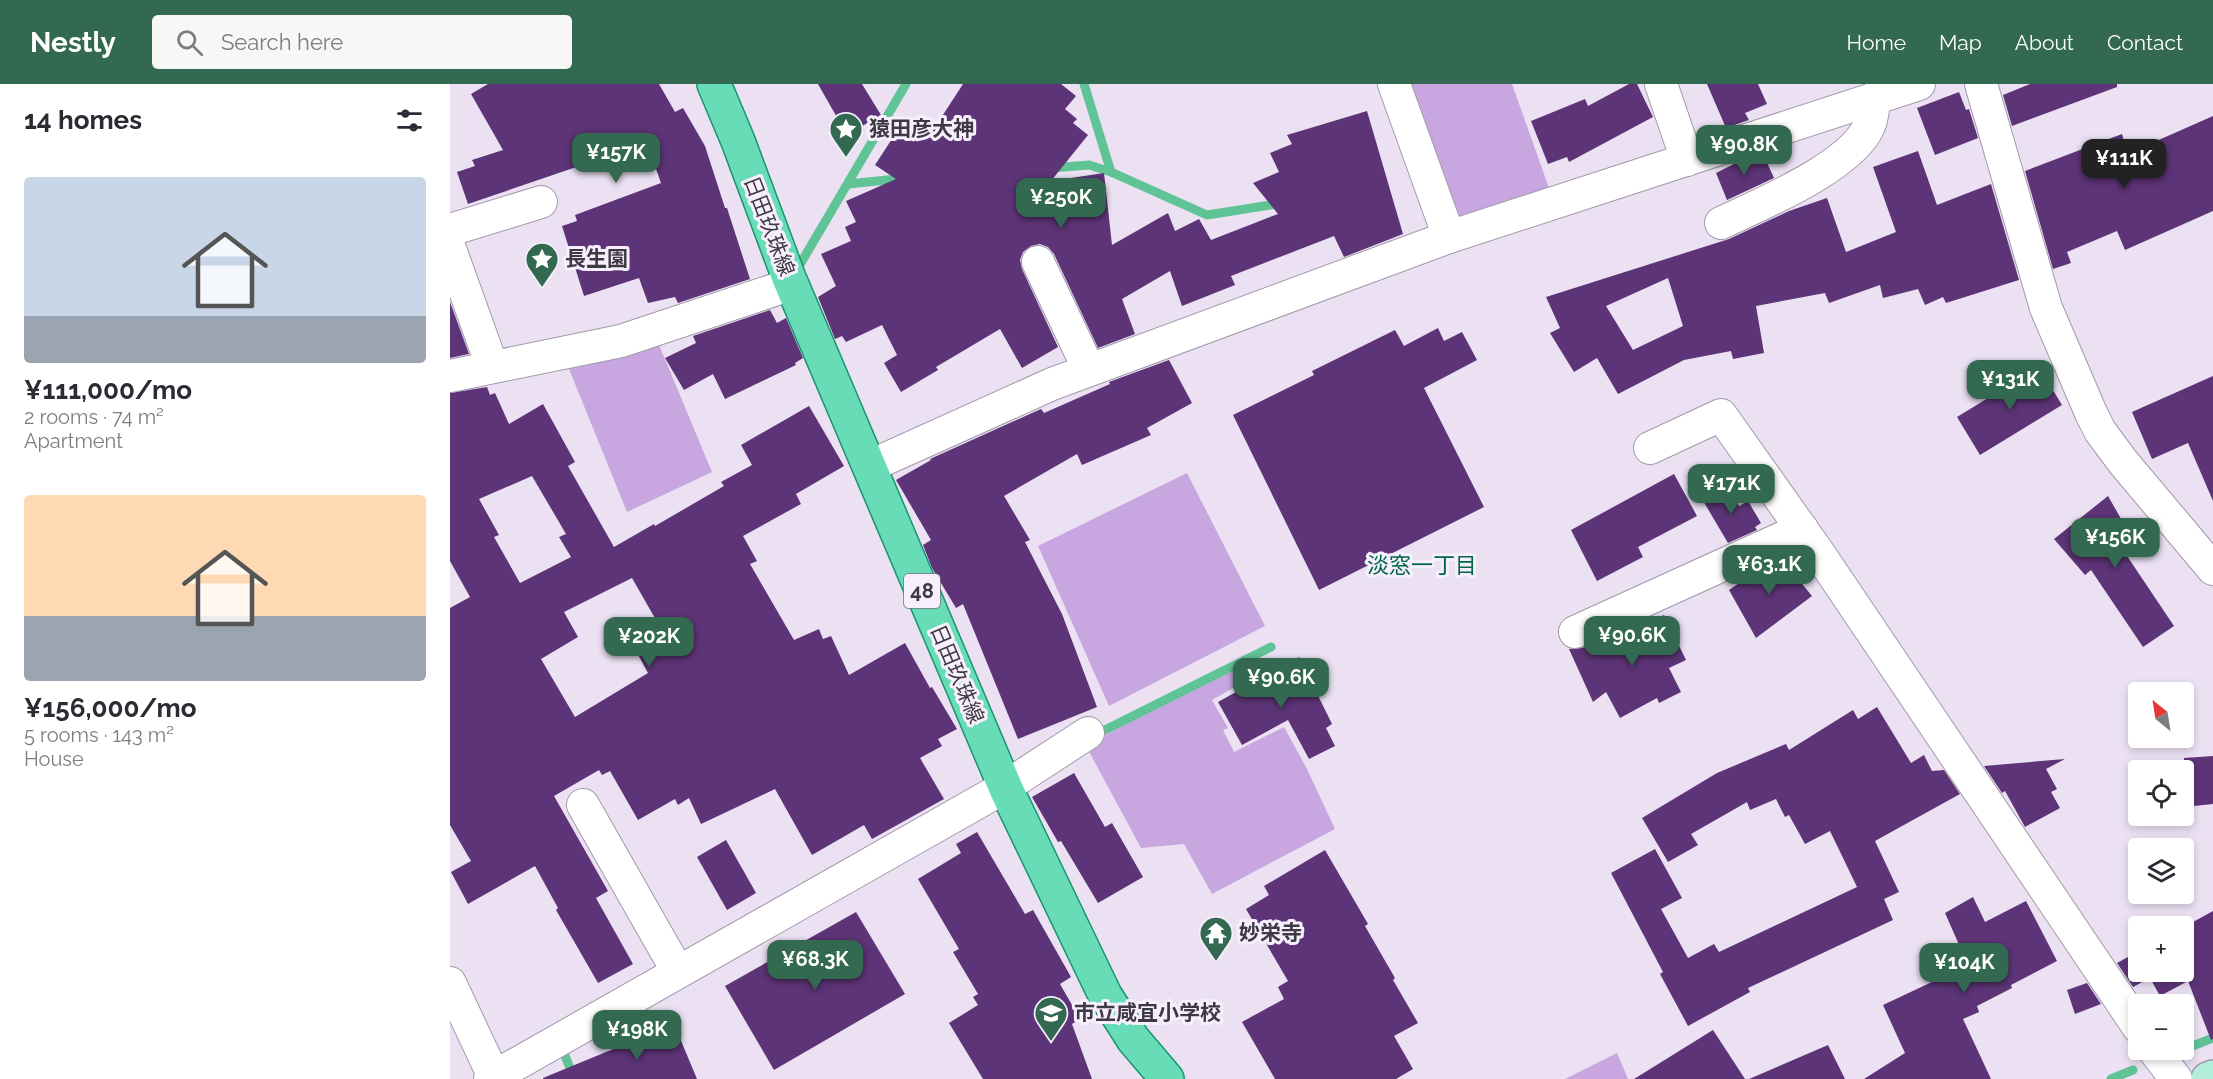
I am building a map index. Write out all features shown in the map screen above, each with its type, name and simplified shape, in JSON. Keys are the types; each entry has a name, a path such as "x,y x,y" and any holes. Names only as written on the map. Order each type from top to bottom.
{"main road":[{"name":"日田玖珠線","path":"714,84 792,284 1005,787 1105,995 1133,1039 1167,1079"}],"street":[{"path":"1394,84 1449,237"},
{"path":"1661,84 1687,160"},
{"path":"870,466 1052,384 1449,237 1919,84"},
{"path":"1981,84 2043,299 2082,396 2100,431 2117,454 2213,569"},
{"path":"1721,223 1799,185 1832,165 1859,141 1869,127 1874,98"},
{"path":"450,230 541,202"},
{"path":"450,249 492,366"},
{"path":"1038,262 1089,370"},
{"path":"450,376 621,341 792,284"},
{"path":"1650,448 1721,415 1802,529 2128,1012"},
{"path":"1575,632 1802,529"},
{"path":"450,983 492,1078 1005,787 1088,734"},
{"path":"583,805 678,972"},
{"path":"2162,1060 2176,1079"},
{"path":"2208,1079 2213,1077"}],"shaded area":[{"path":"1405,84 1512,84 1549,188 1456,222"},
{"path":"657,340 712,472 627,512 567,364"},
{"path":"1187,473 1265,626 1109,706 1038,546"},
{"path":"1245,659 1254,676 1212,700 1228,728 1223,730 1234,752 1284,727 1335,829 1212,894 1184,844 1141,848 1086,746"},
{"path":"1617,1053 1628,1079 1565,1079"}],"building":[{"path":"488,84 659,84 675,112 683,108 705,146 750,279 678,303 675,297 648,303 639,278 584,296 562,226 577,221 575,215 661,183 647,143 468,204 457,172 475,166 472,160 503,150 471,94"},
{"path":"818,84 862,84 881,115 847,135"},
{"path":"963,84 1061,84 1076,96 1065,109 1077,119 1073,123 1088,135 1051,181 1104,173 1112,245 1168,213 1175,231 1199,219 1211,240 1278,214 1253,183 1279,172 1270,153 1292,144 1287,135 1367,111 1403,234 1344,257 1334,236 1231,276 1235,285 1182,306 1170,271 1122,299 1135,334 1098,348 1054,254 1048,247 1040,244 1031,246 1023,252 1020,260 1022,269 1058,347 1022,368 1000,329 936,367 938,370 901,392 884,363 897,355 882,325 846,342 842,336 835,339 818,297 836,286 821,254 851,241 845,227 856,222 846,201 896,179 875,165 903,122 928,138"},
{"path":"1629,84 1637,84 1653,117 1569,162 1567,157 1548,164 1531,121 1585,99 1588,106"},
{"path":"1707,84 1758,84 1767,104 1745,113 1749,120 1726,128"},
{"path":"2030,84 2117,84 2117,87 2012,126 2003,95"},
{"path":"1959,92 1966,110 1969,109 1978,138 1935,155 1917,108"},
{"path":"2213,116 2213,211 2125,250 2117,231 2067,252 2071,263 2053,269 2025,171 2122,134 2127,154"},
{"path":"1918,151 1937,205 1991,184 2019,280 1946,303 1943,297 1925,305 1918,289 1883,298 1880,285 1829,303 1825,293 1756,306 1764,353 1733,359 1731,351 1684,360 1618,394 1597,358 1574,372 1550,333 1560,328 1546,297 1729,239 1789,211 1827,198 1846,252 1896,232 1873,167","holes":["1668,278 1683,326 1633,350 1606,306"]},
{"path":"1763,154 1774,178 1727,200 1716,173 1740,161"},
{"path":"450,302 469,354 450,358"},
{"path":"770,310 777,323 786,318 803,358 795,363 796,365 725,399 713,374 684,390 665,358 696,343 693,336"},
{"path":"1438,328 1444,341 1462,332 1477,360 1424,388 1484,507 1319,590 1233,415 1314,375 1312,371 1395,330 1404,346"},
{"path":"1169,360 1192,403 1147,428 1151,435 1082,465 1077,454 1004,496 1030,540 1025,542 1062,614 1097,707 1018,739 963,604 956,608 932,568 923,545 931,540 896,480 930,459 1041,409 1044,413 1110,384 1109,382"},
{"path":"2039,367 2062,405 1980,455 1957,417"},
{"path":"2213,376 2213,501 2188,443 2152,459 2132,412"},
{"path":"487,387 490,395 495,393 509,424 543,404 575,462 568,466 614,547 724,486 721,482 752,465 741,445 809,406 844,466 796,494 801,504 743,536 757,561 750,564 794,640 819,629 823,639 831,636 849,675 905,643 930,688 932,687 957,729 938,739 942,746 920,758 944,799 872,839 864,825 812,855 775,789 701,824 689,798 678,805 675,799 638,820 610,771 602,775 599,770 554,796 608,891 596,898 633,964 598,983 556,910 558,908 535,866 468,904 451,872 471,861 450,825 450,608 470,597 450,561 450,393","holes":["532,476 566,534 559,537 571,557 520,583 494,537 499,535 479,499","632,578 656,620 628,636 648,673 575,717 541,659 578,637 564,612"]},
{"path":"1674,474 1697,516 1638,547 1643,557 1597,581 1571,530"},
{"path":"1727,485 1739,506 1748,501 1761,523 1755,527 1757,530 1728,543 1702,499"},
{"path":"2108,496 2132,538 2121,547 2174,626 2143,647 2091,570 2085,575 2054,539"},
{"path":"1781,558 1812,596 1756,638 1729,590 1748,577 1746,574"},
{"path":"1664,615 1686,660 1669,668 1681,692 1659,703 1657,698 1620,718 1606,692 1593,702 1569,649 1582,648 1607,637 1609,642"},
{"path":"1299,657 1332,724 1326,728 1335,746 1309,759 1288,720 1242,745 1218,702"},
{"path":"1877,707 1911,763 1924,755 1932,771 1944,770 1960,794 1875,841 1899,892 1884,899 1893,920 1748,988 1750,992 1688,1026 1660,974 1663,972 1611,873 1655,849 1682,898 1661,909 1688,958 1714,944 1719,952 1857,887 1830,831 1805,844 1789,815 1785,817 1776,799 1750,810 1747,802 1691,834 1698,845 1668,862 1642,818 1717,773 1786,744 1789,750 1853,710 1858,719"},
{"path":"2213,756 2213,804 2194,806 2194,760 2184,760 2184,758"},
{"path":"2065,759 2046,769 2057,789 2051,792 2060,808 2025,827 2005,791 2002,793 1984,766"},
{"path":"1074,773 1105,827 1112,823 1143,877 1098,903 1032,797"},
{"path":"977,832 1025,914 1033,910 1071,977 1060,984 1080,1019 1072,1024 1092,1079 983,1079 949,1023 978,1005 973,997 978,994 953,952 959,949 918,879 961,853 956,844"},
{"path":"726,840 756,893 727,910 697,857"},
{"path":"1325,850 1368,924 1365,926 1418,1023 1394,1036 1413,1069 1396,1079 1275,1079 1242,1022 1284,999 1278,987 1288,981 1246,909 1269,895 1264,886"},
{"path":"1973,897 1985,922 2026,901 2057,961 2011,985 2012,988 1977,1006 1979,1012 1963,1019 1991,1079 1864,1079 1905,1053 1883,1005 1968,965 1945,913"},
{"path":"2213,911 2213,1039 2211,1040 2188,982 2194,982 2194,921"},
{"path":"856,912 905,994 774,1070 725,986"},
{"path":"2128,957 2128,980 2117,963"},
{"path":"2130,982 2142,982 2133,987"},
{"path":"2152,982 2186,982 2164,994 2159,994"},
{"path":"2087,983 2101,1004 2075,1014 2067,990"},
{"path":"674,1024 697,1079 543,1079 543,1078"},
{"path":"1713,1030 1745,1079 1634,1079"},
{"path":"1828,1045 1845,1079 1749,1079"}],"waterway":[{"path":"795,273 906,84"},
{"path":"1084,84 1111,172 1207,215 1283,203"},
{"path":"1052,168 1089,165 1111,172"},
{"path":"848,184 906,178"},
{"path":"1093,736 1271,647"},
{"path":"2194,1046 2213,1038"},
{"path":"561,1045 574,1079"},
{"path":"2111,1079 2133,1070"}],"place":[{"name":"猿田彦大神","path":"846,158"},
{"name":"長生園","path":"542,288"},
{"name":"妙栄寺","path":"1216,962"},
{"name":"市立咸宜小学校","path":"1051,1042"}],"district":[{"name":"淡窓一丁目","path":"1422,565"}]}
